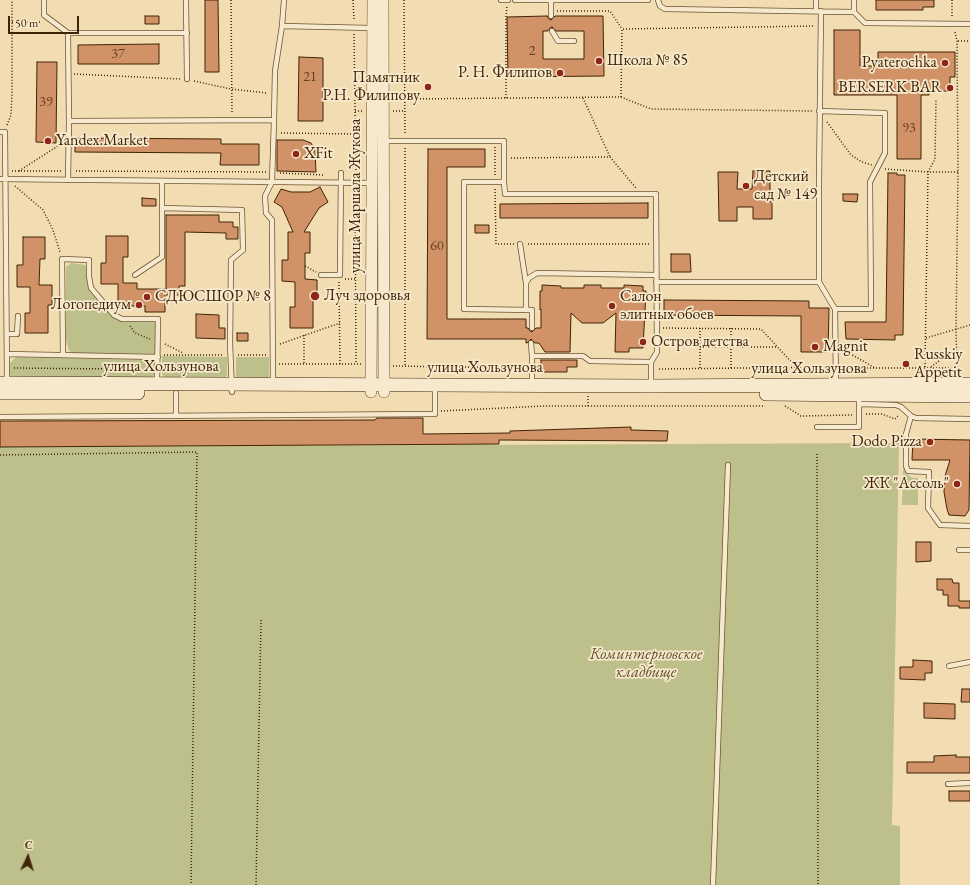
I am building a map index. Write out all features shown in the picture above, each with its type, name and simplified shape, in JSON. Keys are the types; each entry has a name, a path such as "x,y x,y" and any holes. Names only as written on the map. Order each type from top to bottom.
{"main road":[{"name":"улица Хользунова","path":"2,387 157,384 232,388 377,388 532,385 836,386 970,384"},
{"name":"улица Хользунова","path":"2,387 176,393 273,384 435,392 859,400 970,396"}],"street":[{"name":"улица Маршала Жукова","path":"373,0 378,29 383,141 383,365 377,388"},
{"name":"улица Маршала Жукова","path":"377,388 372,365 372,183 378,29 383,0"}],"lane":[{"path":"44,0 44,15 68,33 187,33"},
{"path":"186,0 187,79"},
{"path":"273,384 272,220 266,213 265,196 272,182 273,172 275,70 282,26 284,0"},
{"path":"502,0 508,0"},
{"path":"515,0 648,0"},
{"path":"551,0 551,14"},
{"path":"658,0 660,6 665,9 854,12 865,23 970,24"},
{"path":"816,0 821,26 819,111 819,282 835,309 836,386"},
{"path":"854,0 854,12"},
{"path":"282,26 378,29"},
{"path":"552,31 558,41 574,41"},
{"path":"68,33 68,180"},
{"path":"819,111 885,113 885,153 870,182 871,309 835,309"},
{"path":"69,121 274,120"},
{"path":"2,132 5,171 3,179 7,334 7,354 2,387"},
{"path":"383,141 504,141 505,194 656,194 657,352 651,362 651,386"},
{"path":"321,274 340,275 341,174"},
{"path":"3,179 372,183"},
{"path":"135,275 162,257 162,181"},
{"path":"504,182 464,182 464,308 532,310 532,328"},
{"path":"162,208 242,210 243,250 231,260 230,343 232,388"},
{"path":"520,244 526,283 526,310"},
{"path":"62,355 62,259 89,260 91,288 114,315 122,319 158,319 157,384"},
{"path":"526,283 532,275 537,273 656,275"},
{"path":"656,282 819,282"},
{"path":"7,334 17,334 18,316"},
{"path":"531,343 532,385"},
{"path":"7,354 158,357"},
{"path":"532,356 583,356 590,361 651,362"},
{"path":"0,416 435,414 435,392"},
{"path":"176,393 176,416"},
{"path":"817,428 859,427 859,400 896,405 916,418 970,419"},
{"path":"911,416 906,434 906,466 908,471 929,472 928,508 940,525 970,526"},
{"path":"713,885 728,465"},
{"path":"959,550 970,550"},
{"path":"949,666 970,662"},
{"path":"948,784 970,783"}],"path":[{"path":"2,132 11,115 12,0"},
{"path":"231,0 232,120"},
{"path":"404,0 405,366"},
{"path":"506,98 506,17 508,0"},
{"path":"651,369 796,367 956,368 958,172 957,41 952,24 952,0"},
{"path":"551,14 610,11 622,29 621,97"},
{"path":"12,22 52,22"},
{"path":"622,29 821,26"},
{"path":"957,41 970,42"},
{"path":"68,73 187,79 232,89 274,94"},
{"path":"405,99 621,97 651,109 819,111"},
{"path":"583,98 610,157 641,194"},
{"path":"925,367 928,172 935,159 936,99"},
{"path":"273,132 355,134"},
{"path":"62,259 53,230 43,210 23,192 3,179 69,139"},
{"path":"494,147 496,244 656,244"},
{"path":"504,158 610,157"},
{"path":"5,171 273,172 341,174"},
{"path":"305,266 321,274"},
{"path":"340,364 339,279 356,280"},
{"path":"273,347 340,323"},
{"path":"925,338 970,325"},
{"path":"657,328 761,329 796,367"},
{"path":"700,328 700,368"},
{"path":"731,328 731,368"},
{"path":"304,335 304,364"},
{"path":"835,345 876,368"},
{"path":"700,347 778,347"},
{"path":"931,367 956,348"},
{"path":"273,364 372,365"},
{"path":"383,365 532,368"},
{"path":"435,411 544,406 769,406"},
{"path":"785,406 801,416 882,414 895,419 903,410"},
{"path":"0,455 197,452 192,885"},
{"path":"817,454 818,885"},
{"path":"256,885 261,620"}],"green space":[{"path":"71,263 85,265 87,284 90,292 114,318 126,321 155,322 155,354 72,353 69,350 66,341 66,267"},
{"path":"162,356 227,357 227,375 223,380 166,380 162,374"},
{"path":"16,357 154,360 154,375 151,380 11,378 10,363"},
{"path":"236,357 269,357 269,376 266,381 238,381 236,376"},
{"name":"Коминтерновское кладбище","path":"899,443 892,825 900,826 900,885 0,885 0,447"},
{"path":"903,468 908,475 913,478 918,478 918,505 902,505"}],"building":[{"path":"205,0 218,0 219,72 205,72"},
{"path":"876,0 934,0 934,7 923,7 923,10 876,10"},
{"path":"145,16 159,16 159,24 145,24"},
{"path":"547,16 551,20 555,16 603,16 604,76 508,77 507,17","holes":["552,27 556,31 584,31 584,59 543,59 543,31 548,31"]},
{"path":"834,30 860,30 860,66 878,66 878,52 955,52 955,77 950,77 950,91 929,91 929,95 921,95 921,159 897,159 897,95 834,95"},
{"path":"159,44 159,64 78,64 78,45"},
{"path":"299,57 323,58 323,121 298,121"},
{"path":"37,62 57,62 56,143 36,142"},
{"path":"75,138 221,139 221,144 259,144 259,165 220,165 221,153 75,152"},
{"name":"XFit","path":"277,140 303,140 311,143 315,150 316,172 277,171"},
{"path":"428,149 485,149 485,167 447,167 447,319 526,319 526,328 532,332 536,328 541,328 540,291 542,291 542,285 561,286 561,288 584,288 584,285 601,285 601,288 624,288 624,285 643,286 643,291 646,291 643,348 629,348 629,352 615,352 616,313 603,323 582,323 571,313 570,352 545,352 539,343 535,343 531,339 526,343 526,339 427,339"},
{"path":"753,171 770,171 770,202 772,202 772,219 753,219 753,207 737,207 737,221 719,221 718,172 738,172 737,189 752,189"},
{"path":"888,173 905,175 903,335 895,335 895,340 846,339 845,322 886,322"},
{"path":"320,187 328,202 319,208 304,232 310,232 310,253 305,253 305,279 317,280 317,300 313,300 313,328 290,328 290,307 295,307 295,282 282,281 282,260 288,260 288,232 293,232 282,207 274,202 281,189 291,192 310,192"},
{"path":"843,194 858,194 857,202 843,201"},
{"path":"142,198 156,199 156,206 142,206"},
{"path":"648,203 648,218 500,218 500,204"},
{"path":"166,215 219,215 219,222 233,222 233,227 238,227 238,239 226,239 226,233 185,232 185,286 179,286 179,295 166,295"},
{"path":"475,225 489,225 489,233 475,233"},
{"path":"106,236 128,236 128,257 123,257 123,283 137,283 137,289 165,289 165,312 145,312 145,306 118,306 118,284 101,284 101,263 106,263"},
{"path":"23,237 45,237 45,259 40,259 39,285 52,285 52,305 48,305 48,333 25,333 25,313 30,313 30,287 17,287 17,265 23,265"},
{"path":"671,254 690,254 691,272 671,272"},
{"path":"664,300 809,301 809,308 829,308 828,352 801,352 801,316 664,315"},
{"path":"196,314 219,315 219,328 225,328 225,339 196,338"},
{"path":"237,333 248,333 248,341 237,341"},
{"path":"541,360 577,360 577,367 567,367 567,372 541,372"},
{"path":"377,418 423,418 423,434 510,433 510,431 631,427 631,430 668,431 667,441 499,440 499,444 0,447 0,421 375,420"},
{"name":"ЖК \"Ассоль\"","path":"913,439 970,440 969,510 965,516 949,515 947,509 944,492 945,476 950,460 912,460"},
{"path":"916,542 931,542 931,561 916,562"},
{"path":"937,579 952,579 953,583 959,583 959,601 970,601 970,608 948,606 948,595 943,595 943,590 937,590"},
{"path":"913,660 932,661 932,673 925,673 925,680 900,679 900,667 913,667"},
{"path":"962,689 970,689 970,702 961,702"},
{"path":"924,703 955,704 955,719 924,718"},
{"path":"956,755 956,757 970,757 970,773 907,773 907,762 934,762 934,756"},
{"path":"949,791 970,791 970,801 949,801"}],"place":[{"name":"Школа № 85","path":"599,61"},
{"name":"Pyaterochka","path":"945,63"},
{"name":"Р. Н. Филипов","path":"560,73"},
{"name":"Памятник Р.Н. Филипову","path":"428,87"},
{"name":"BERSERK BAR","path":"950,88"},
{"name":"Yandex.Market","path":"48,141"},
{"name":"XFit","path":"296,154"},
{"name":"Детский сад № 149","path":"746,186"},
{"name":"Луч здоровья","path":"315,296"},
{"name":"СДЮСШОР № 8","path":"147,297"},
{"name":"Логопедиум","path":"139,305"},
{"name":"Салон элитных обоев","path":"612,306"},
{"name":"Остров детства","path":"643,342"},
{"name":"Magnit","path":"815,347"},
{"name":"Russkiy Appetit","path":"906,364"},
{"name":"Dodo Pizza","path":"930,442"},
{"name":"ЖК \"Ассоль\"","path":"957,484"}]}
